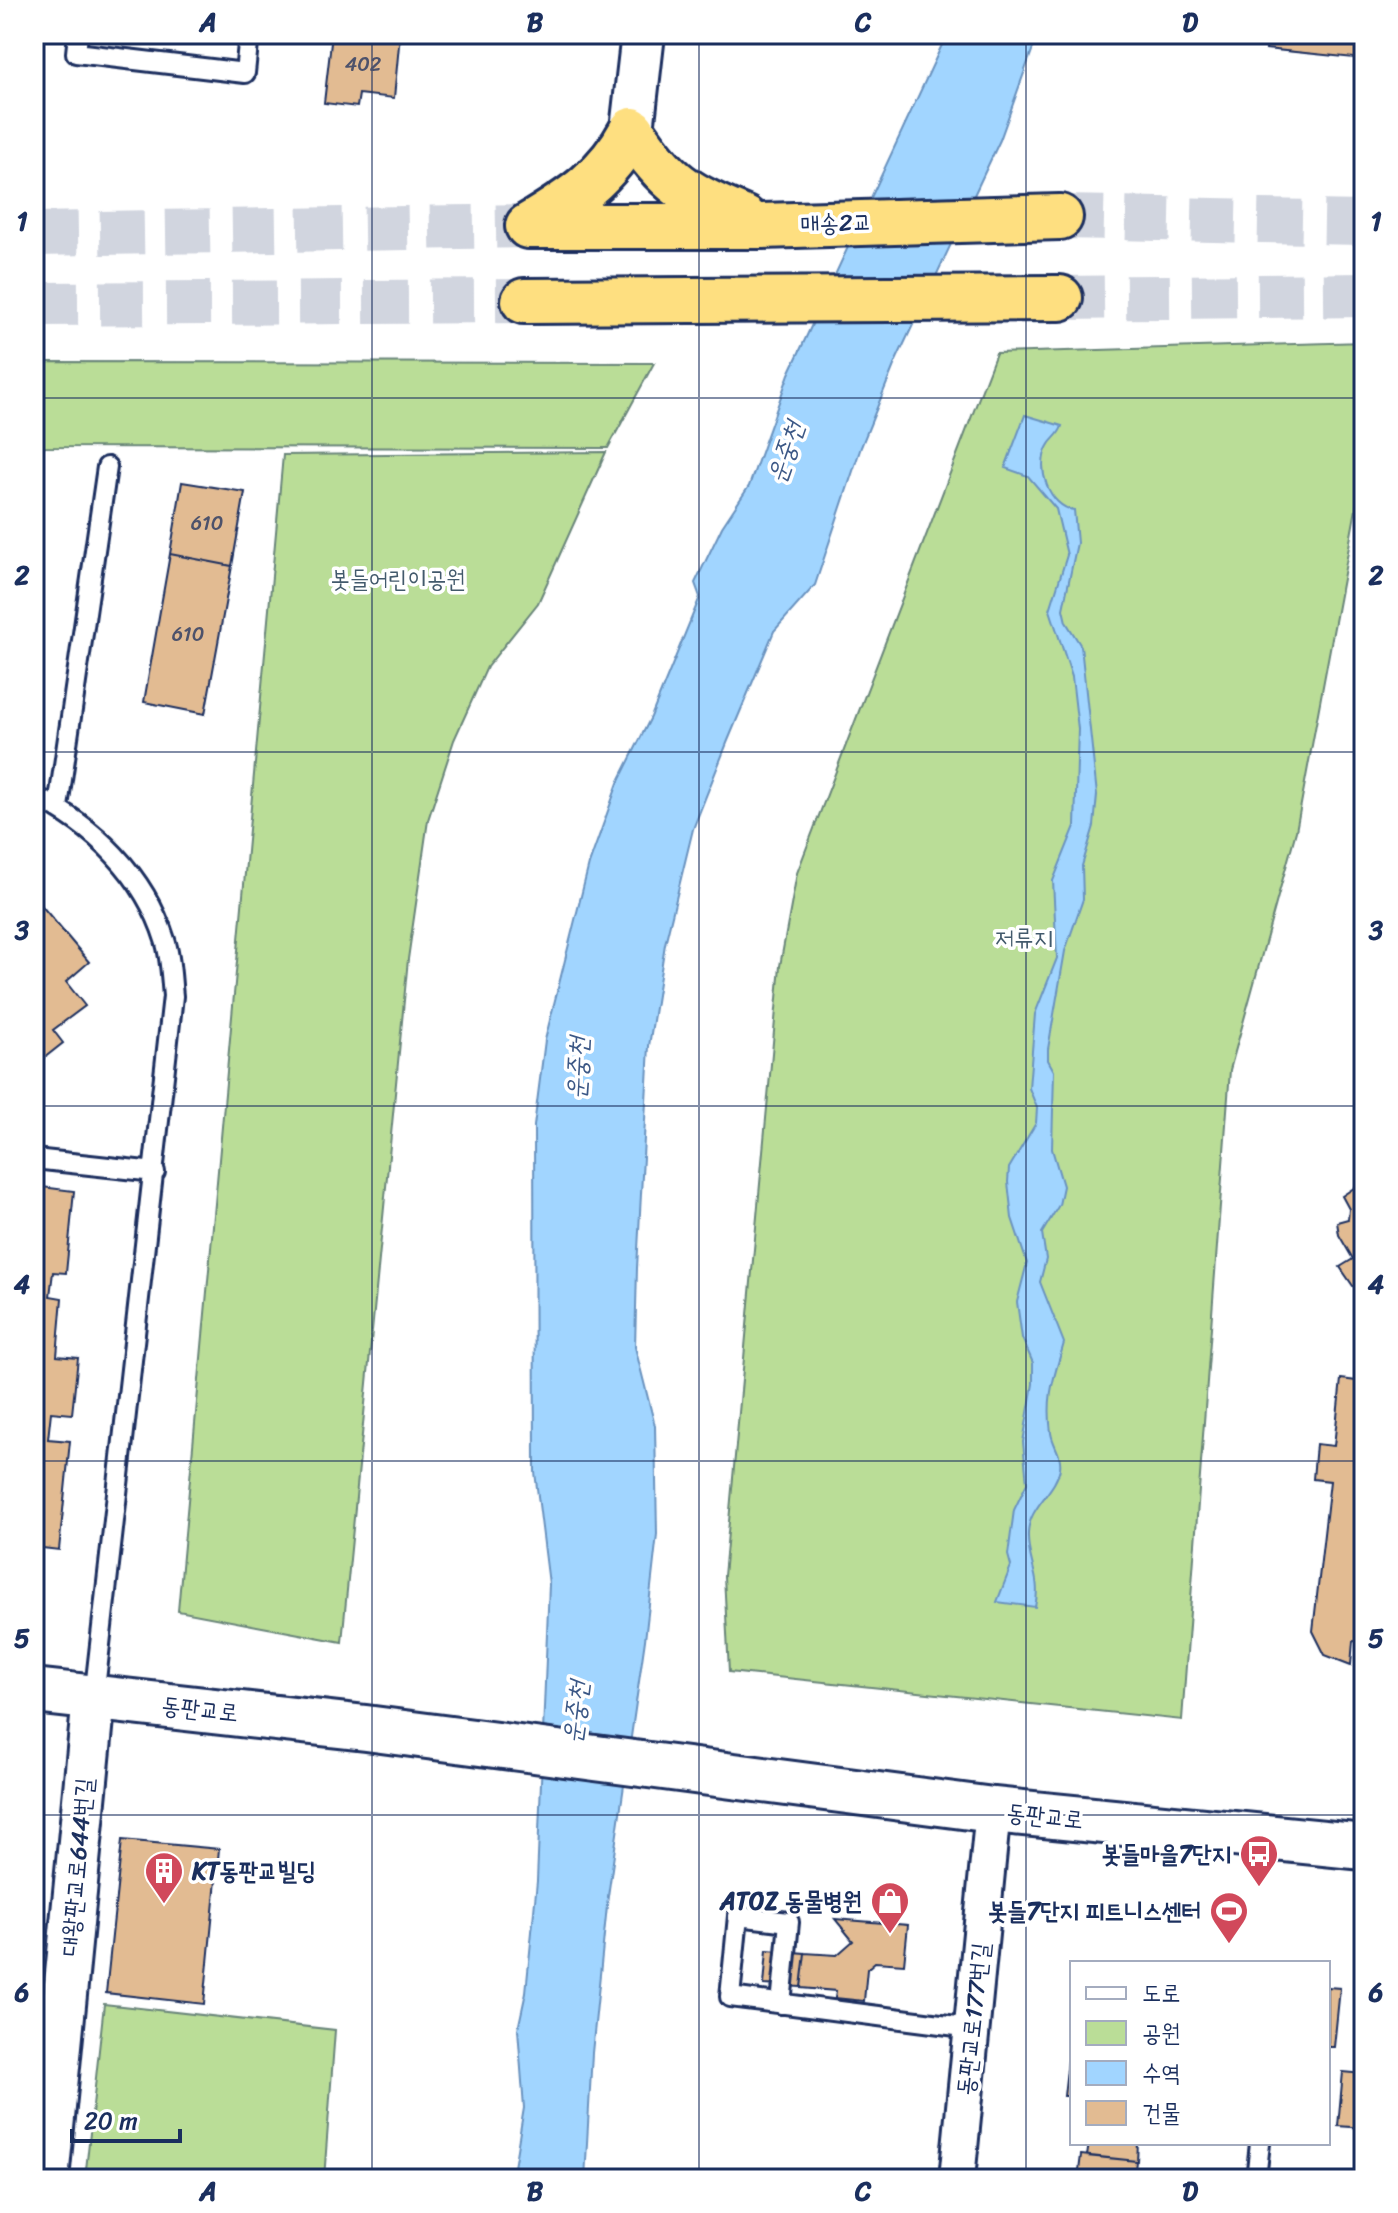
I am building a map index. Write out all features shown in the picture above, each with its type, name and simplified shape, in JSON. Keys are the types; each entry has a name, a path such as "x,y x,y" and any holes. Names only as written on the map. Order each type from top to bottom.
{"highway":[{"path":"632,130 655,165 679,189 762,226"},
{"name":"매송2교","path":"632,130 616,160 596,179 576,197 528,226 762,226 1043,217"},
{"path":"524,301 1060,298"}],"main road":[{"name":"동판교로","path":"34,1691 366,1728 993,1810 1364,1847"}],"street":[{"path":"632,130 643,34"},
{"name":"대왕판교로644번길","path":"47,2179 94,1698"},
{"name":"동판교로177번길","path":"957,2179 993,1810"}],"lane":[{"path":"78,34 76,53 245,73 249,34"},
{"path":"58,807 107,467"},
{"path":"34,796 58,807 105,843 144,890 166,942 173,996 94,1698"},
{"path":"34,1159 155,1172"},
{"path":"781,2004 789,1922 738,1916 730,1997 781,2004 972,2028"},
{"path":"1256,2179 1260,2145"}],"green space":[{"name":"저류지","path":"1364,342 1364,466 1296,831 1230,1070 1182,1720 729,1672 724,1576 780,966 797,873 996,353"},
{"path":"34,362 654,363 608,448 34,447"},
{"name":"봇들어린이공원","path":"606,452 538,603 487,667 454,740 428,820 408,959 342,1642 178,1611 283,455"},
{"path":"104,2004 335,2030 324,2179 85,2179"}],"water":[{"name":"운중천","path":"947,34 1038,34 1000,140 895,363 861,447 815,585 774,631 727,743 693,829 665,944 649,1046 635,1347 655,1426 657,1534 608,1896 592,2053 585,2179 512,2179 524,2108 518,2029 526,1992 537,1881 549,1584 535,1472 534,1126 545,1040 589,864 618,783 651,717 700,597 695,583 722,527 749,486 789,374"},
{"path":"1025,415 1062,426 1044,455 1044,475 1051,494 1065,507 1074,510 1077,543 1063,609 1066,622 1081,646 1097,795 1094,826 1082,866 1083,899 1065,951 1048,1049 1048,1060 1054,1071 1052,1149 1063,1186 1059,1205 1042,1233 1046,1259 1040,1282 1064,1343 1052,1386 1050,1407 1051,1433 1060,1458 1060,1468 1029,1524 1030,1553 1037,1587 1035,1607 997,1602 1011,1566 1008,1555 1014,1510 1027,1483 1023,1442 1033,1384 1033,1363 1022,1338 1017,1302 1027,1263 1012,1218 1008,1182 1009,1168 1036,1123 1037,1108 1029,1088 1035,1014 1057,958 1053,881 1075,826 1078,729 1072,677 1050,610 1067,555 1056,509 1028,476 1005,468"}],"building":[{"path":"332,34 400,34 394,98 359,94 357,107 324,103"},
{"path":"1268,34 1364,34 1364,59 1266,49"},
{"path":"182,482 245,492 232,566 170,554"},
{"path":"170,554 232,566 205,714 144,702"},
{"path":"36,899 89,962 66,982 85,1006 53,1030 63,1043 34,1066"},
{"path":"1360,1184 1364,1190 1364,1292 1353,1286 1340,1267 1353,1259 1339,1235 1337,1222 1348,1219 1349,1209 1342,1196"},
{"path":"34,1186 74,1191 66,1273 53,1272 50,1296 62,1298 57,1356 78,1358 72,1414 51,1412 48,1439 70,1441 59,1550 34,1547"},
{"path":"1341,1379 1364,1382 1364,1642 1353,1641 1351,1665 1325,1655 1313,1631 1330,1481 1313,1479 1316,1444 1334,1446"},
{"name":"KT동판교빌딩","path":"122,1840 219,1849 204,2004 106,1993"},
{"path":"835,1919 908,1925 904,1964 875,1962 867,1969 864,2001 835,1998 836,1991 801,1988 805,1953 837,1955 853,1941"},
{"path":"767,1950 805,1953 801,1987 764,1985"},
{"path":"1330,1987 1340,1988 1334,2047 1330,2047"},
{"path":"1070,2042 1070,2096 1064,2096"},
{"path":"1343,2072 1364,2074 1364,2128 1338,2126"},
{"path":"1089,2145 1138,2145 1137,2161 1087,2156"},
{"path":"1081,2155 1136,2161 1134,2179 1078,2179"}],"tunnel":[{"path":"1060,217 1364,223"},
{"path":"34,234 528,226"},
{"path":"1060,298 1364,295"},
{"path":"34,304 524,301"}],"place":[{"name":"봇들마을7단지","path":"1259,1888"},
{"name":"KT동판교빌딩","path":"164,1905"},
{"name":"ATOZ 동물병원","path":"890,1935"},
{"name":"봇들7단지 피트니스센터","path":"1229,1945"}]}
